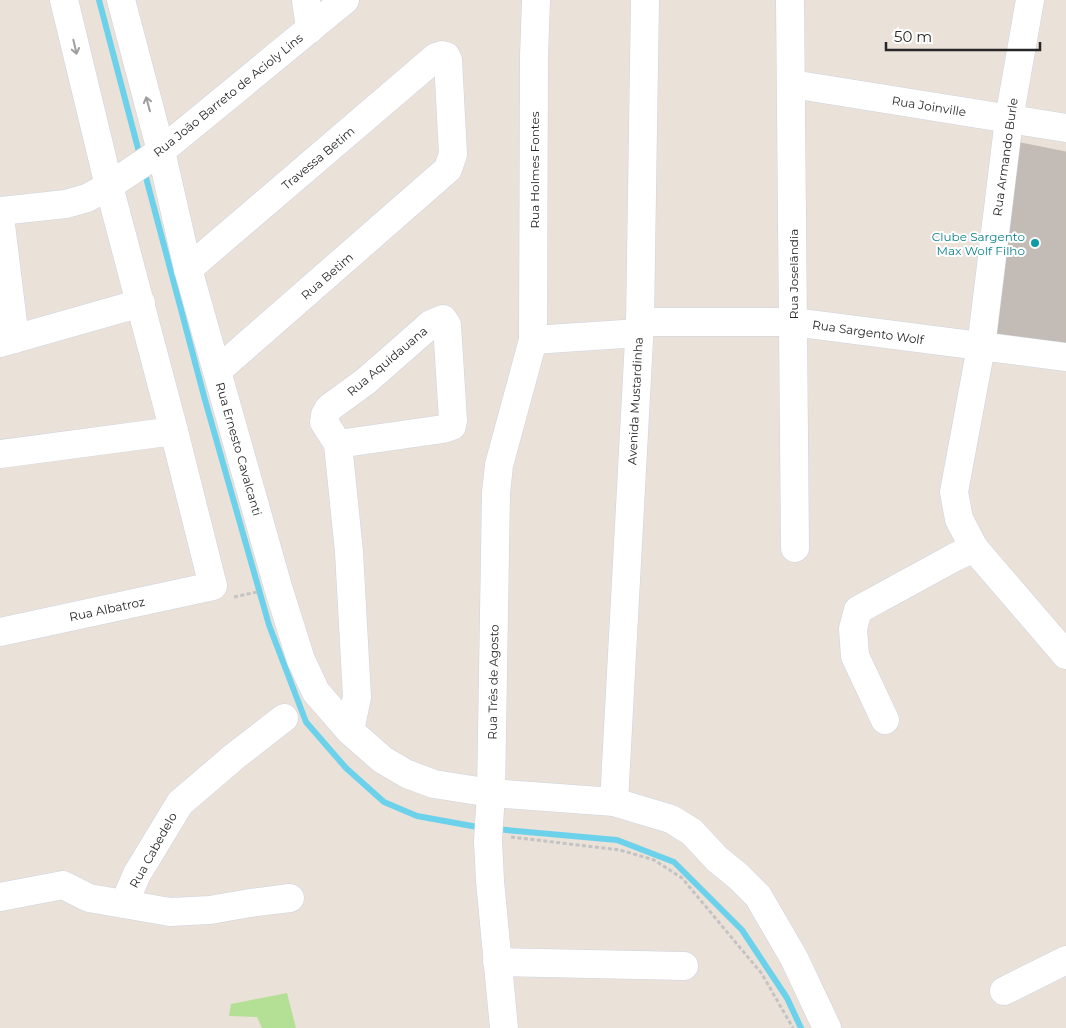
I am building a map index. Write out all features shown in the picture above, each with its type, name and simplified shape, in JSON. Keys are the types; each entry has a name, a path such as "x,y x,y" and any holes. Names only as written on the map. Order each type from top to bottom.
{"street":[{"path":"64,0 174,431 224,592"},
{"name":"Rua Ernesto Cavalcanti","path":"121,0 157,154 217,372 278,587 302,660 316,692 350,730 383,760 407,774 434,784 490,799 614,802 671,819 692,832 717,859 758,896 794,958 827,1028"},
{"path":"306,0 310,29"},
{"name":"Rua João Barreto de Acioly Lins","path":"0,211 66,204 87,198 112,184 157,154 345,0"},
{"name":"Rua Holmes Fontes","path":"533,340 536,0"},
{"name":"Avenida Mustardinha","path":"614,802 639,328 645,0"},
{"name":"Rua Joselândia","path":"790,0 795,548"},
{"name":"Rua Armando Burle","path":"974,548 959,519 954,492 981,347 1009,119 1030,0"},
{"name":"Travessa Betim","path":"188,268 436,57 446,56 448,60"},
{"name":"Rua Betim","path":"217,372 448,169 454,154 448,60"},
{"name":"Rua Joinville","path":"792,84 1066,128"},
{"path":"0,217 7,332 141,303"},
{"name":"Rua Aquidauana","path":"338,444 443,430 452,426 447,325 442,319 431,324 366,380 329,408 324,415 324,422 338,444 349,552 357,691 350,730"},
{"name":"Rua Sargento Wolf","path":"533,340 639,328 793,322 1066,357"},
{"name":"Rua Três de Agosto","path":"504,1028 496,962 488,841 496,503 499,465 533,340"},
{"path":"0,454 174,431"},
{"path":"886,720 855,656 852,629 858,610 955,556 974,548 1066,655"},
{"name":"Rua Albatroz","path":"0,632 224,592"},
{"name":"Rua Cabedelo","path":"124,904 137,874 180,803 235,756 284,718"},
{"path":"0,897 63,885 89,898 170,912 210,910 290,898"},
{"path":"1004,991 1066,960"},
{"path":"496,962 684,966"}],"path":[{"path":"224,592 260,591"},
{"path":"488,841 512,836 620,850 654,860 682,878 762,974 793,1028"}],"green space":[{"path":"287,993 296,1028 262,1028 257,1017 229,1016 231,1004"}],"building":[{"name":"Clube Sargento Max Wolf Filho","path":"1016,142 1066,152 1066,343 992,335"}],"waterway":[{"path":"99,0 140,156"},
{"path":"144,170 205,400 269,625 306,722 346,768 384,802 417,816 483,828"},
{"path":"495,829 617,840 674,862 742,930 787,998 801,1028"}],"place":[{"name":"Clube Sargento Max Wolf Filho","path":"1035,243"}]}
